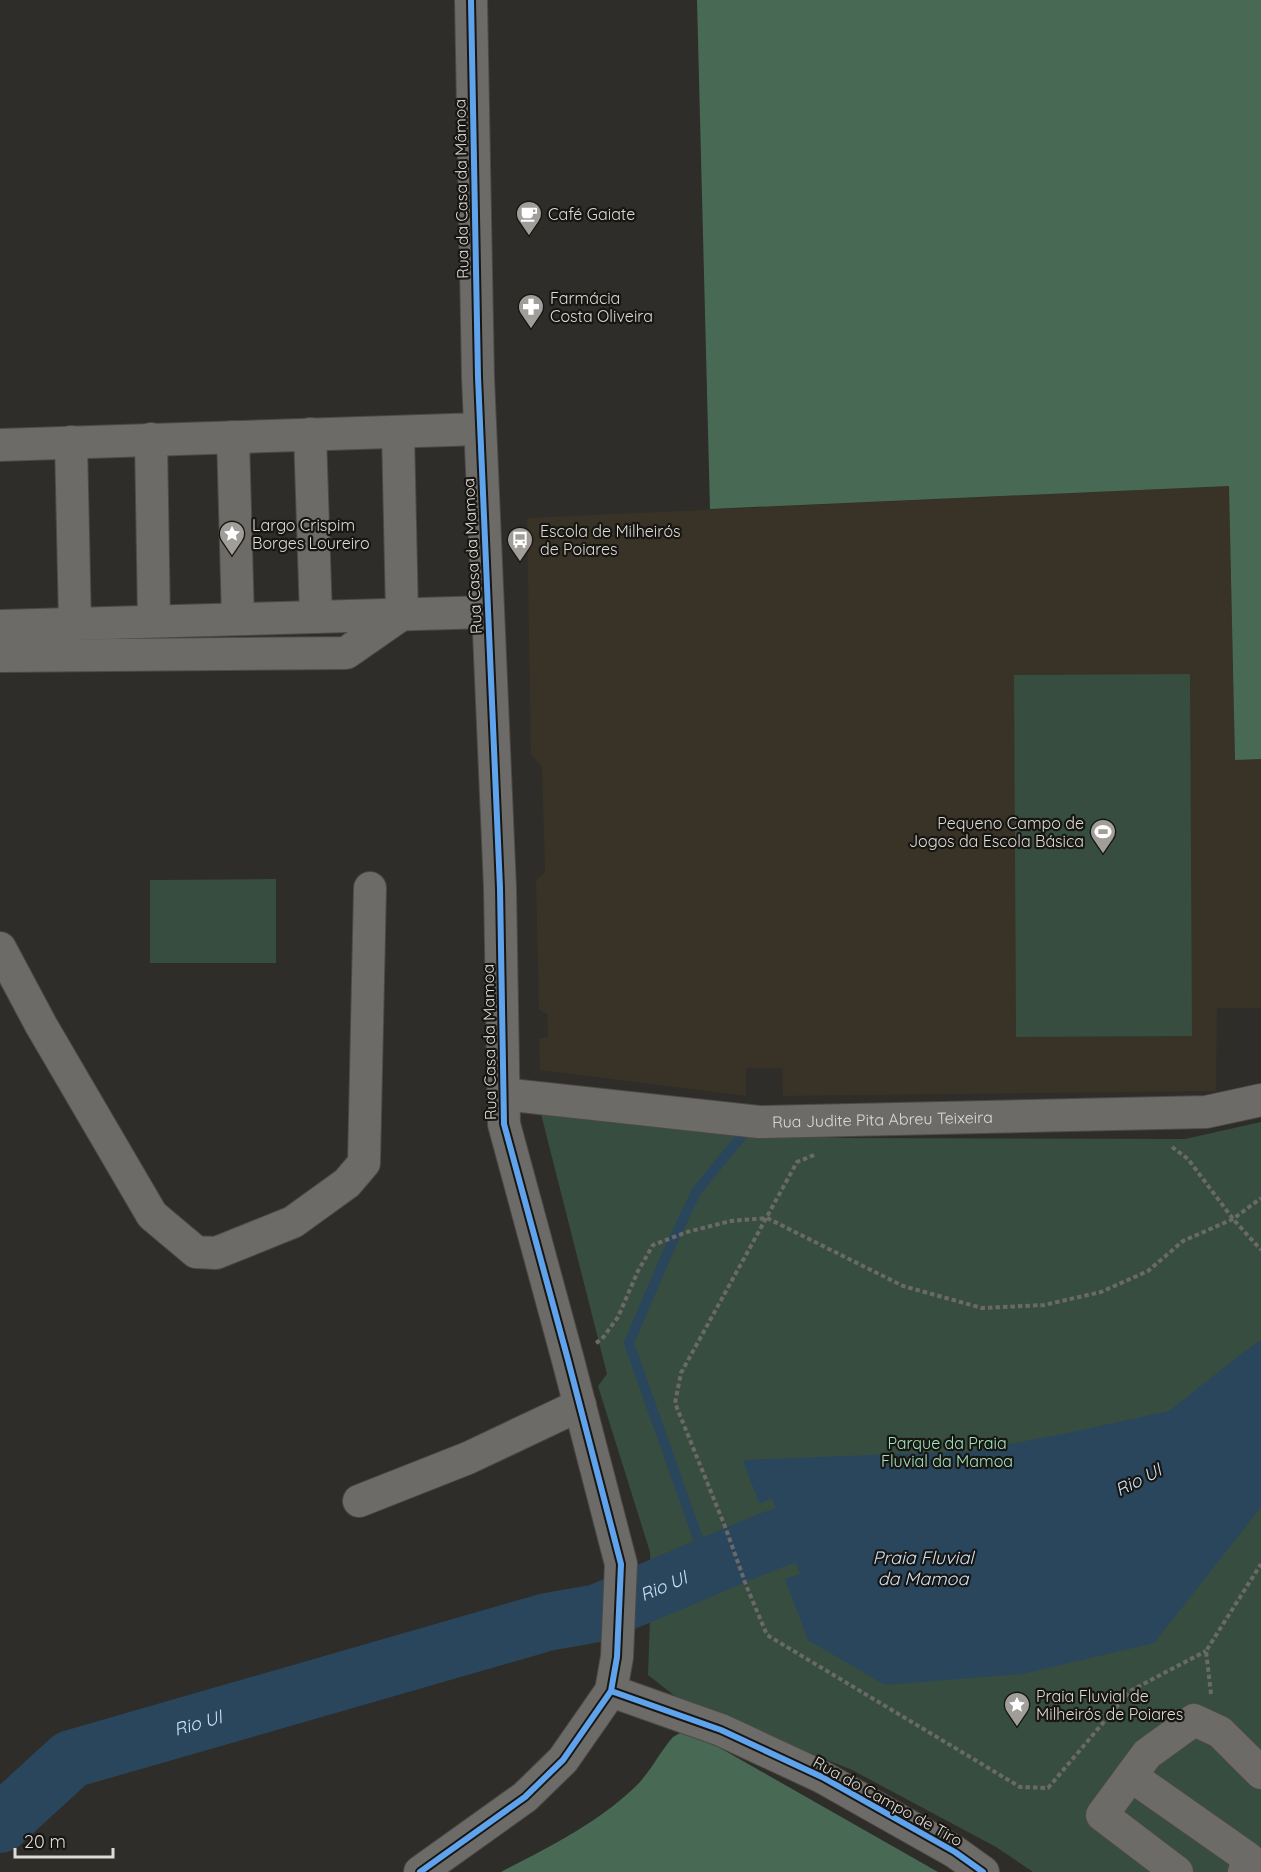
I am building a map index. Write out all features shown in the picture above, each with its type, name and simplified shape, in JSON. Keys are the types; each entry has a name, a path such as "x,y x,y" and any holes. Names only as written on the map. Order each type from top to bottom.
{"street":[{"name":"Rua da Casa da Mâmoa","path":"471,0 478,377"},
{"name":"Rua Casa da Mamoa","path":"478,377 500,888 504,1124 621,1564 617,1657 611,1691"},
{"path":"0,445 480,429"},
{"path":"398,432 402,614"},
{"path":"310,434 316,617"},
{"path":"233,437 238,619"},
{"path":"151,439 154,621"},
{"path":"71,442 75,624"},
{"path":"0,626 488,612"},
{"path":"0,656 346,653 402,614"},
{"path":"0,948 41,1025 152,1215 196,1252 216,1253 293,1222 347,1183 364,1162 370,888"},
{"name":"Rua Judite Pita Abreu Teixeira","path":"503,1094 759,1122 1206,1112 1261,1100"},
{"path":"359,1501 468,1458 580,1405"},
{"path":"420,1872 525,1797 564,1760 611,1691"},
{"name":"Rua do Campo de Tiro","path":"611,1691 721,1730 822,1777 955,1852 983,1872"},
{"path":"1177,1872 1102,1815 1147,1754 1194,1720 1220,1732 1261,1773"},
{"path":"1131,1776 1248,1858 1244,1872"}],"path":[{"path":"1162,1146 1171,1146 1188,1159 1233,1219 1261,1250"},
{"path":"816,1154 797,1162 681,1373 675,1403 767,1635 1020,1787 1048,1788 1130,1691 1206,1651 1261,1564"},
{"path":"568,1360 602,1339 618,1317 638,1271 653,1245 687,1232 731,1221 767,1218 903,1286 982,1308 1044,1305 1101,1292 1148,1271 1183,1241 1233,1219 1261,1198"},
{"path":"1206,1651 1211,1693 1220,1732"}],"shaded area":[{"path":"1229,486 1235,759 1261,759 1261,1008 1217,1008 1216,1091 783,1096 782,1068 746,1068 746,1096 540,1070 539,1039 548,1036 547,1014 539,1010 536,880 545,872 542,767 531,755 527,518"}],"green space":[{"path":"697,0 1261,0 1261,759 1235,760 1229,486 710,509"},
{"name":"Pequeno Campo de Jogos da Escola Básica","path":"1190,674 1192,1036 1016,1037 1014,675"},
{"path":"276,879 276,963 150,963 150,880"},
{"name":"Parque da Praia Fluvial da Mamoa","path":"541,1114 730,1132 844,1138 1185,1139 1261,1122 1261,1872 1033,1872 996,1847 852,1770 680,1700 648,1675 650,1552 598,1386 607,1374"},
{"path":"682,1732 699,1736 938,1872 501,1872 604,1813 640,1782 673,1737"}],"water":[{"name":"Praia Fluvial da Mamoa","path":"1261,1340 1261,1507 1154,1643 1022,1674 885,1685 808,1640 785,1579 800,1574 790,1546 774,1552 767,1533 784,1525 772,1499 759,1503 743,1460 975,1451 1169,1411"}],"waterway":[{"path":"708,1567 629,1343 696,1192 744,1133"},
{"name":"Rio Ul","path":"0,1824 71,1759 547,1622 598,1613 769,1541 846,1516"}],"cycle path":[{"path":"420,1872 525,1797 563,1760 611,1691 617,1657 621,1564 504,1124 500,888 478,377 471,0"},
{"path":"611,1691 721,1730 822,1777 955,1852 983,1872"}],"place":[{"name":"Café Gaiate","path":"529,237"},
{"name":"Farmácia Costa Oliveira","path":"531,330"},
{"name":"Largo Crispim Borges Loureiro","path":"232,557"},
{"name":"Escola de Milheirós de Poiares","path":"520,563"},
{"name":"Pequeno Campo de Jogos da Escola Básica","path":"1103,855"},
{"name":"Praia Fluvial de Milheirós de Poiares","path":"1017,1728"}]}
